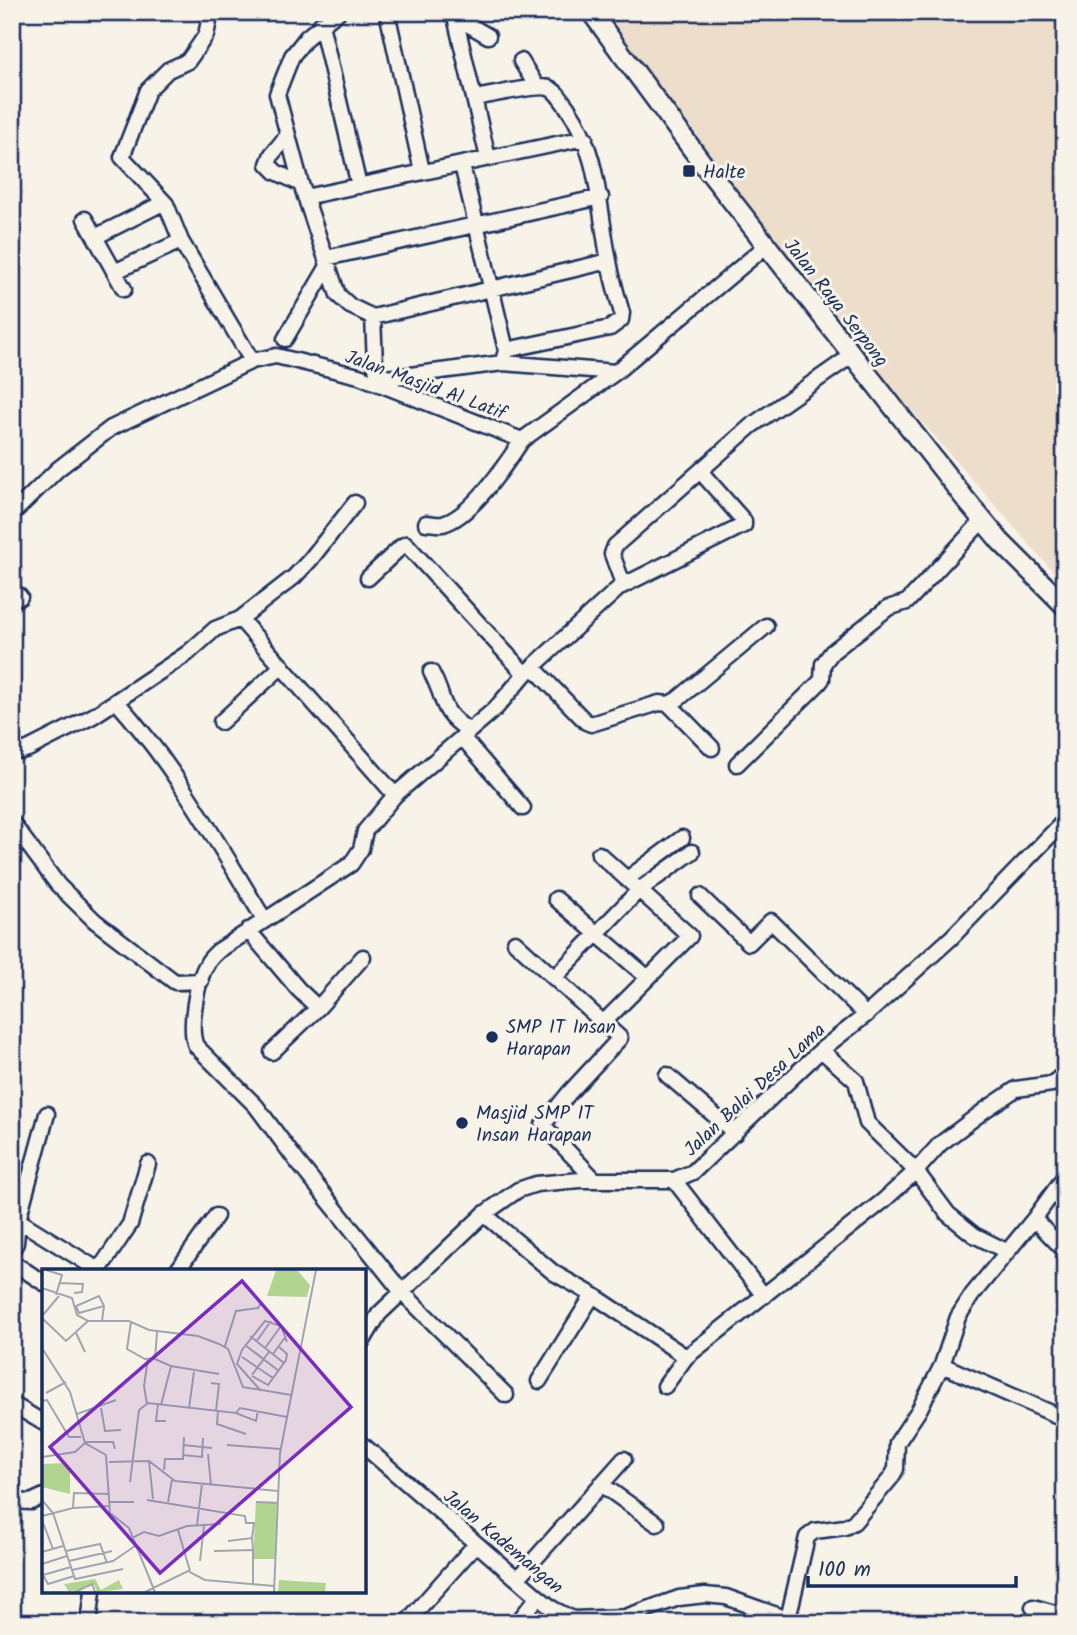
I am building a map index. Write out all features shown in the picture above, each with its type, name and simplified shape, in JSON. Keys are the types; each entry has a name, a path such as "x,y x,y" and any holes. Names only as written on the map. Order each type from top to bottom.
{"main road":[{"name":"Jalan Raya Serpong","path":"591,12 852,356 1000,541 1065,606"}],"street":[{"path":"205,12 209,21 200,45 188,61 168,70 148,90 122,157 166,204 181,241 252,360"},
{"path":"338,12 307,37 292,56 277,90 303,190 340,298 373,317 609,261"},
{"path":"387,12 422,171"},
{"path":"452,15 488,36"},
{"path":"452,15 488,158"},
{"path":"321,24 359,186"},
{"path":"521,61 537,87"},
{"path":"373,317 374,364 377,371 387,378 504,356 615,326 622,316 609,261 601,197 585,138 557,94 549,88 537,87 474,98"},
{"path":"287,136 272,154 268,164 303,190 359,186 585,138"},
{"path":"463,165 504,356"},
{"path":"285,339 327,262 477,224 601,197"},
{"path":"95,237 157,206"},
{"path":"85,219 124,289"},
{"path":"114,272 181,241"},
{"name":"Jalan Masjid Al Latif","path":"12,514 82,448 111,428 252,360 275,356 359,376 522,440 616,372 766,246"},
{"path":"504,356 616,372"},
{"path":"620,587 622,581 612,554 615,546 751,426 852,356"},
{"path":"426,523 442,524 458,515 486,491 522,440"},
{"path":"506,1395 402,1292 256,1106 194,1043 193,1019 208,961 264,919 351,864 359,854 365,831 395,795 496,708 529,670 620,587 745,524 700,471"},
{"path":"12,750 28,749 93,716 188,653 215,629 240,619 303,569 355,503"},
{"path":"737,764 819,683 822,679 823,664 832,652 874,617 913,597 983,520"},
{"path":"368,578 402,545 407,544 529,670 588,724 659,703 668,704 678,699 766,626"},
{"path":"240,619 395,795"},
{"path":"221,722 282,666"},
{"path":"431,672 440,688 446,711 523,808"},
{"path":"116,701 163,758 264,919"},
{"path":"668,704 712,748"},
{"name":"Jalan Balai Desa Lama","path":"366,1335 374,1320 402,1292 484,1214 518,1190 536,1184 595,1180 674,1180 693,1172 821,1050 866,1015 951,937 1065,820"},
{"path":"12,823 58,885 95,921 174,981 201,981"},
{"path":"627,879 682,838"},
{"path":"554,978 639,890 692,852"},
{"path":"599,854 690,936 603,1023"},
{"path":"700,896 749,943 771,921 866,1015"},
{"path":"556,899 647,977"},
{"path":"248,930 298,989 318,1008"},
{"path":"515,942 620,1038 543,1125 595,1180"},
{"path":"272,1052 318,1008 363,957"},
{"path":"821,1050 856,1081 867,1123 916,1171 948,1214 974,1235 1006,1251"},
{"path":"665,1385 686,1357 916,1171 940,1144 1016,1089 1052,1084 1065,1073"},
{"path":"667,1075 736,1133"},
{"path":"12,1250 47,1114"},
{"path":"101,1269 130,1224 148,1164"},
{"path":"793,1621 807,1537 815,1531 845,1527 854,1522 891,1478 896,1469 897,1443 919,1410 942,1366 958,1317 972,1295 1065,1176"},
{"path":"674,1180 764,1296"},
{"path":"484,1214 554,1273 593,1294 686,1357"},
{"path":"178,1269 216,1216"},
{"path":"1034,1219 1065,1251"},
{"path":"18,1220 97,1269"},
{"path":"12,1262 42,1282"},
{"path":"539,1381 593,1294"},
{"path":"942,1366 1065,1419"},
{"path":"12,1404 42,1422"},
{"name":"Jalan Kademangan","path":"366,1448 538,1597 553,1609 573,1619 625,1617 679,1598 705,1595 726,1597 793,1621"},
{"path":"517,1578 624,1459"},
{"path":"601,1484 657,1524"},
{"path":"12,1501 31,1502 42,1497"},
{"path":"406,1623 476,1544"},
{"path":"89,1623 93,1593"},
{"path":"517,1623 538,1597"},
{"path":"1032,1607 1065,1616"}],"shaded area":[{"path":"601,12 1065,12 1065,585 851,341"}],"place":[{"name":"Halte","path":"689,171"},
{"name":"SMP IT Insan Harapan","path":"492,1037"},
{"name":"Masjid SMP IT Insan Harapan","path":"462,1123"}]}
